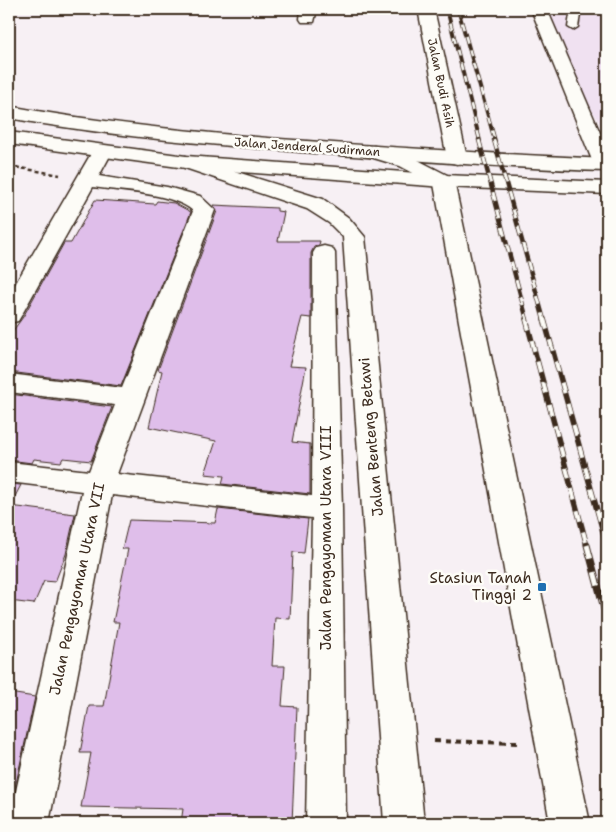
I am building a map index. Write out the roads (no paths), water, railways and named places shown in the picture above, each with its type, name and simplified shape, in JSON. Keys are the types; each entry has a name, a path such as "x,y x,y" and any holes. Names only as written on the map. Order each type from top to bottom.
{"main road":[{"name":"Jalan Budi Asih","path":"426,9 457,158"},
{"path":"539,9 606,165"},
{"name":"Jalan Jenderal Sudirman","path":"9,112 82,126 173,137 457,158 606,165"},
{"name":"Jalan Jenderal Sudirman","path":"9,138 186,162 444,181 607,188"},
{"path":"224,165 235,142"},
{"path":"9,316 88,180 102,152"},
{"path":"374,152 415,166 444,181 570,823"},
{"name":"Jalan Benteng Betawi","path":"186,162 315,204 340,220 354,237 404,823"},
{"name":"Jalan Pengayoman Utara VII","path":"29,823 99,482 201,222 204,210 194,200 167,193 88,180"},
{"name":"Jalan Pengayoman Utara VIII","path":"324,253 327,509 326,823"},
{"path":"9,383 132,398"},
{"path":"9,472 327,509"}],"lane":[{"path":"573,27 576,9"}],"railway":[{"path":"447,9 480,141"},
{"path":"458,9 495,141"},
{"path":"479,140 527,320"},
{"path":"494,140 544,320"},
{"path":"526,319 587,546"},
{"path":"544,319 607,546"},
{"path":"587,545 607,620"}],"place":[{"name":"Stasiun Tanah Tinggi 2","path":"542,587"}]}
